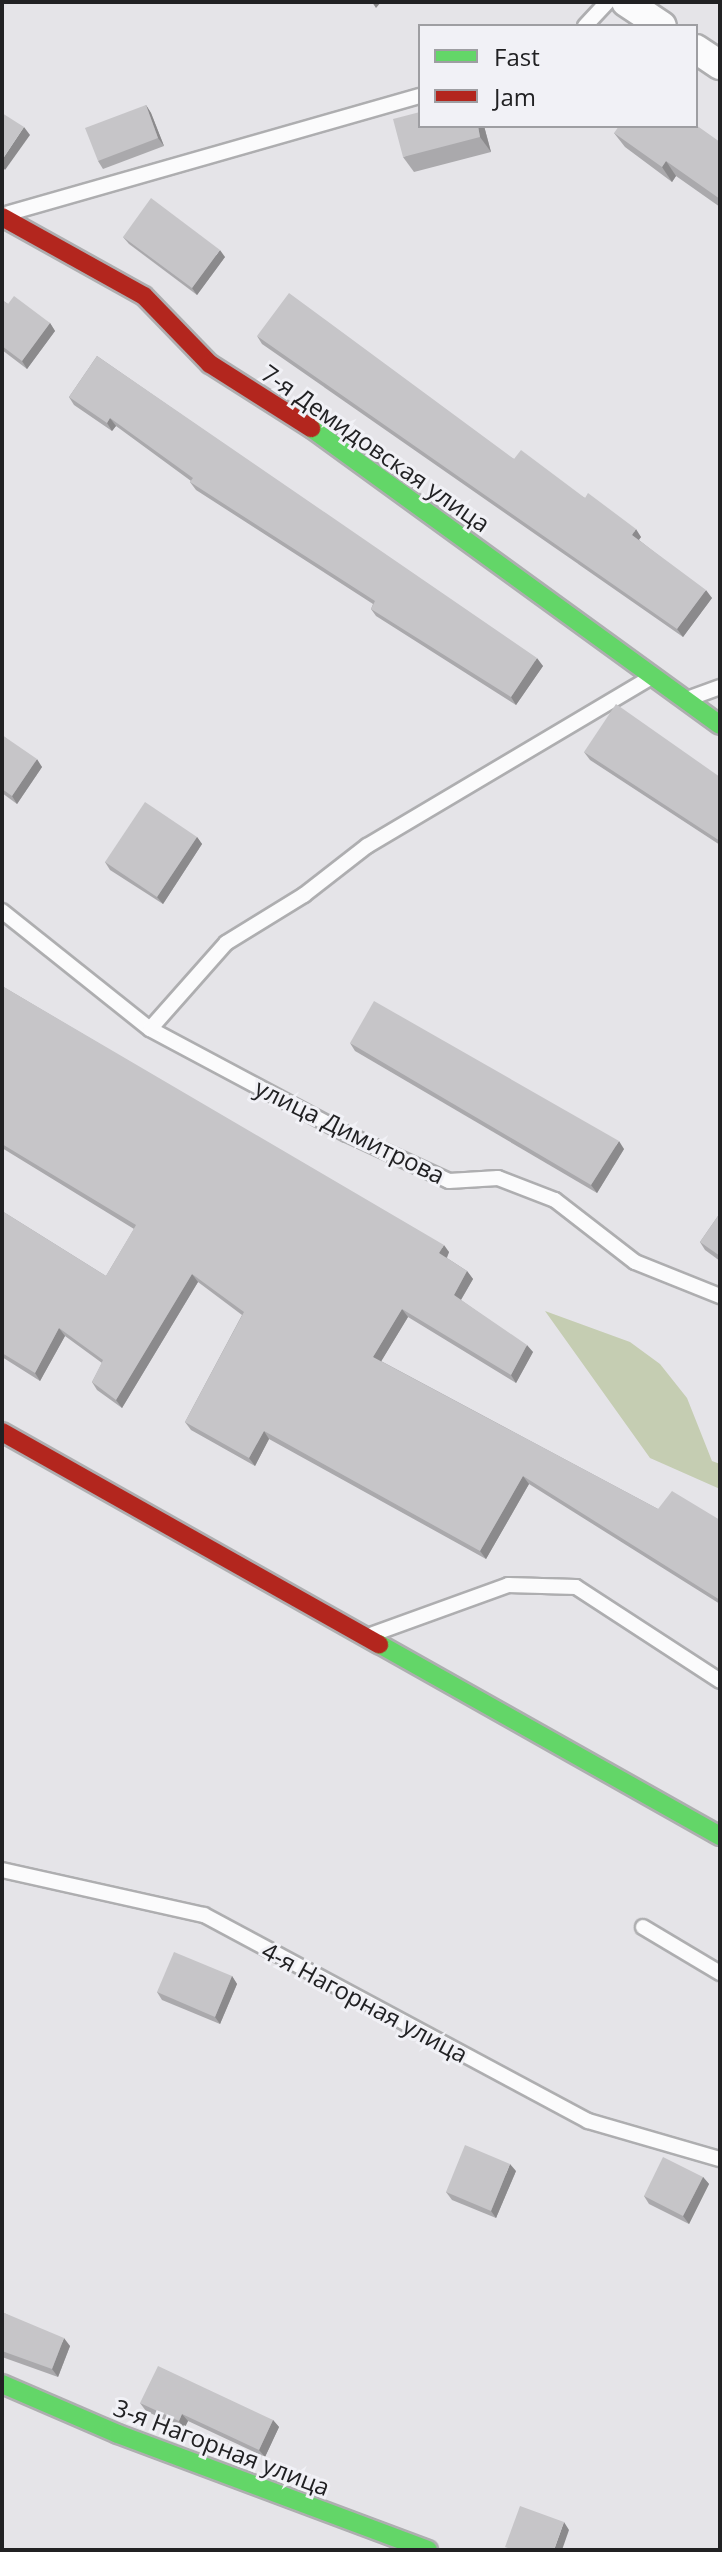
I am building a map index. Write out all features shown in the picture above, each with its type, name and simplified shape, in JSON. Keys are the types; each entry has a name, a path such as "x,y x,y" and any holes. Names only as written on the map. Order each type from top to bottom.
{"street":[{"path":"626,2 659,24"},
{"path":"698,50 720,65"},
{"name":"7-я Демидовская улица","path":"2,216 144,296 210,364 324,437 720,725"},
{"path":"2,1432 720,1836"},
{"name":"3-я Нагорная улица","path":"2,2384 118,2434 428,2550"}],"lane":[{"path":"587,24 607,2"},
{"path":"2,216 418,97"},
{"path":"150,1029 226,943 304,895 367,846 653,676"},
{"path":"685,701 720,687"},
{"name":"улица Димитрова","path":"2,911 150,1029 347,1134 449,1181 498,1178 555,1200 635,1262 720,1296"},
{"path":"366,1636 508,1585 576,1587 720,1681"},
{"name":"4-я Нагорная улица","path":"2,1870 204,1915 588,2121 720,2159"},
{"path":"643,1927 720,1973"}],"green space":[{"path":"545,1311 630,1342 660,1364 687,1398 712,1461 720,1464 720,1489 650,1458"}],"building":[{"path":"146,105 158,138 98,161 85,128"},
{"path":"2,113 24,127 2,160"},
{"path":"418,113 418,128 478,128 480,137 403,157 393,119"},
{"path":"698,126 720,142 720,199 666,161 662,167 614,133 618,128"},
{"path":"151,198 220,250 192,288 123,237"},
{"path":"289,293 514,459 521,450 585,498 588,493 636,529 632,535 706,590 677,629 257,336"},
{"path":"14,296 50,323 22,361 2,346 2,300 8,304"},
{"path":"97,356 537,658 511,697 371,609 375,601 190,482 193,478 110,418 107,423 69,397"},
{"path":"616,704 720,777 720,841 584,752"},
{"path":"2,735 37,759 12,796 2,789"},
{"path":"145,802 197,837 157,897 105,862"},
{"path":"2,986 444,1245 439,1253 467,1271 454,1295 527,1345 511,1375 402,1309 373,1357 658,1509 672,1491 720,1520 720,1600 523,1476 480,1551 264,1431 249,1458 185,1422 244,1312 192,1274 116,1400 92,1382 103,1360 59,1328 35,1373 2,1353 2,1211 106,1276 136,1225 2,1144"},
{"path":"374,1001 619,1141 591,1185 350,1043"},
{"path":"720,1213 720,1256 700,1242"},
{"path":"174,1952 232,1976 215,2017 157,1992"},
{"path":"465,2145 510,2164 491,2211 446,2192"},
{"path":"663,2157 703,2177 683,2216 644,2196"},
{"path":"2,2312 64,2338 52,2369 2,2351"},
{"path":"158,2366 273,2420 259,2450 182,2414 179,2421 140,2403"},
{"path":"520,2506 564,2522 554,2550 514,2550 505,2547"}],"traffic: fast":[{"path":"311,428 720,725"},
{"path":"379,1644 720,1836"},
{"path":"2,2384 118,2434 428,2550"}],"traffic: jam":[{"path":"2,217 144,296 210,364 311,428"},
{"path":"2,1432 379,1644"}]}
